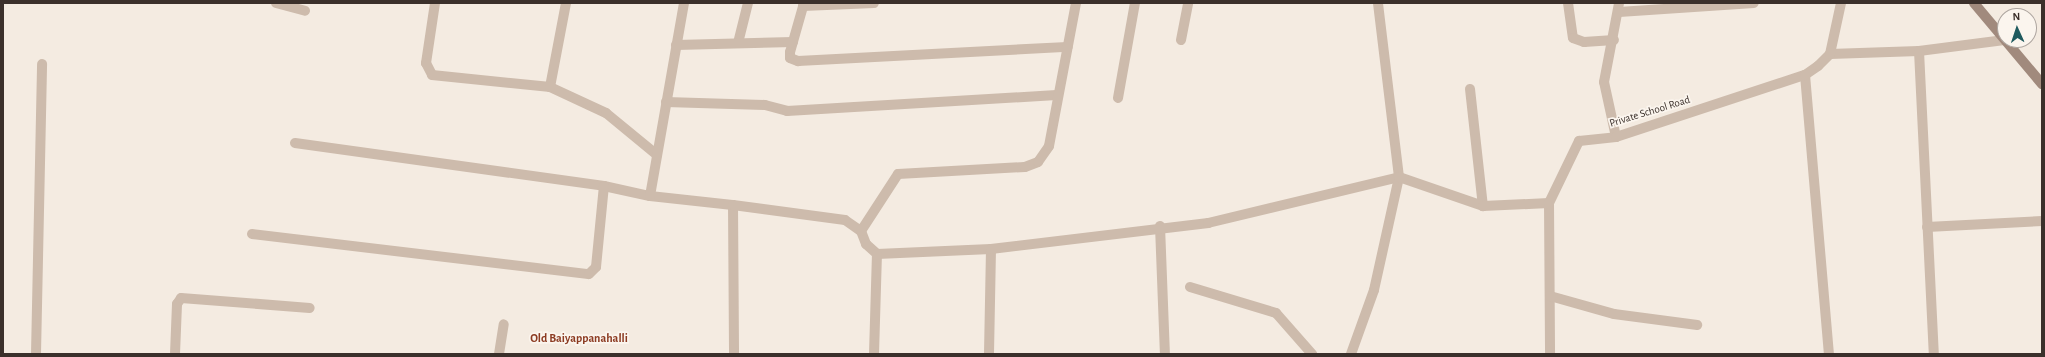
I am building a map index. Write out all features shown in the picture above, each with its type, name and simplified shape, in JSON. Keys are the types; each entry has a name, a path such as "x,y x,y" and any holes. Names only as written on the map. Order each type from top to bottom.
{"street":[{"path":"276,3 305,11"},
{"path":"435,3 426,63 432,75 550,87 606,113 657,155"},
{"path":"550,87 566,3"},
{"path":"650,196 684,3"},
{"path":"738,43 748,3"},
{"path":"874,3 804,5 792,42 790,58 798,61 1068,47"},
{"path":"861,231 898,174 1025,167 1038,162 1049,146 1076,3"},
{"path":"1118,98 1135,3"},
{"path":"1181,40 1188,3"},
{"path":"1351,354 1374,290 1399,177 1378,3"},
{"path":"1568,3 1573,38 1584,42 1614,40"},
{"path":"1616,137 1604,82 1614,40 1618,8 1754,3"},
{"path":"1841,3 1830,54 1919,51 1997,41"},
{"path":"1974,3 1997,31"},
{"path":"676,45 792,42"},
{"path":"2011,48 2042,84"},
{"path":"1919,51 1934,354"},
{"name":"Private School Road","path":"1549,203 1579,141 1616,137 1805,75 1830,54"},
{"path":"36,354 42,64"},
{"path":"1805,75 1829,354"},
{"path":"1470,89 1483,206"},
{"path":"666,102 764,105 787,111 1058,95"},
{"path":"295,143 604,186 650,196 733,205 845,220 861,231 866,244 876,254 874,354"},
{"path":"876,254 991,249 1160,226 1208,223 1399,177 1483,206 1549,203 1550,354"},
{"path":"252,234 589,274 596,267 604,186"},
{"path":"733,205 734,354"},
{"path":"1927,228 2042,221"},
{"path":"1160,226 1165,354"},
{"path":"988,354 991,249"},
{"path":"1190,286 1276,314 1312,354"},
{"path":"1550,296 1614,314 1697,325"},
{"path":"175,354 177,304 181,298 310,308"},
{"path":"499,354 504,324"}],"district":[{"name":"Old Baiyappanahalli","path":"579,339"}]}
